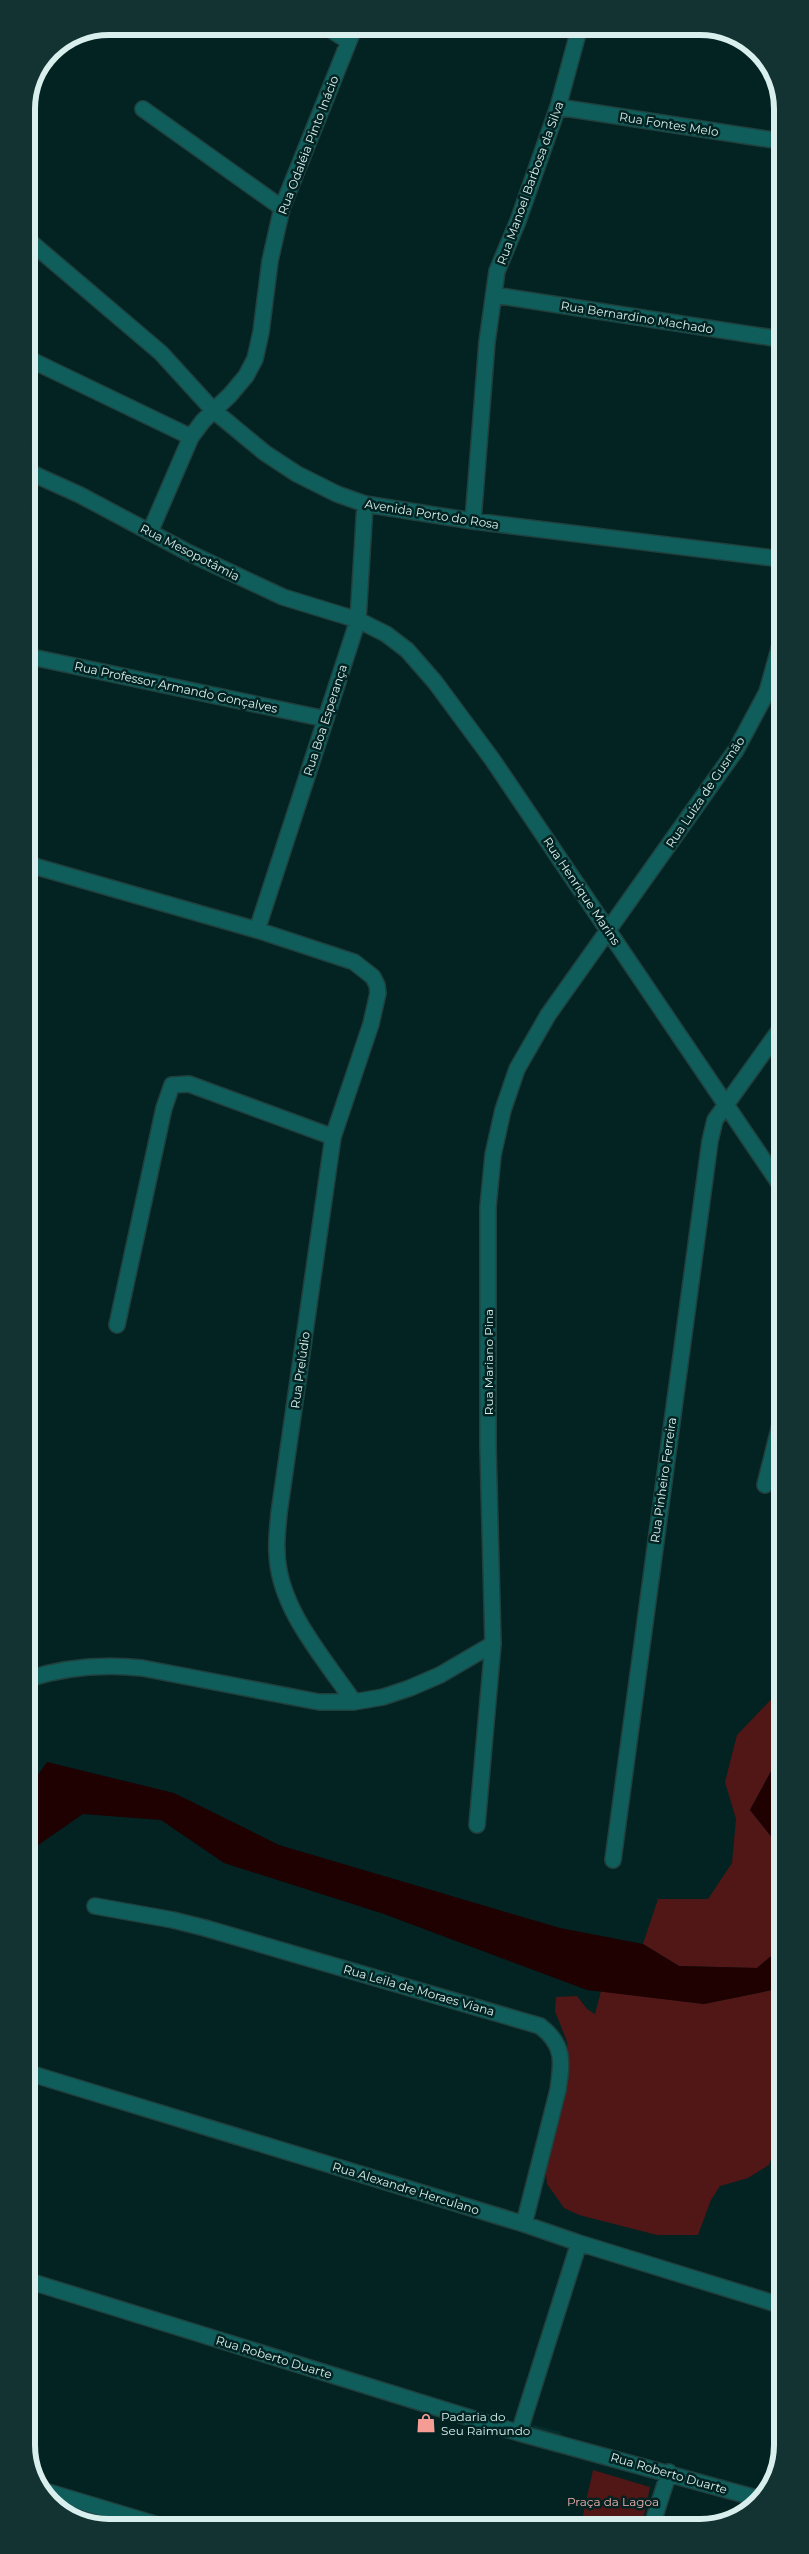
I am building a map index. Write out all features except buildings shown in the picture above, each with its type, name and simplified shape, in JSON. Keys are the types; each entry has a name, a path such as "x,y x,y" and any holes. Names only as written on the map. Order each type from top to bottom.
{"street":[{"path":"339,35 348,41"},
{"name":"Rua Odaléia Pinto Inácio","path":"150,532 191,437 213,410 230,395 246,376 255,359 261,332 270,260 282,208 351,35"},
{"name":"Rua Manoel Barbosa da Silva","path":"473,521 487,342 497,271 518,221 558,107 578,35"},
{"name":"Rua Fontes Melo","path":"558,107 774,140"},
{"path":"143,109 282,208"},
{"name":"Avenida Porto do Rosa","path":"35,247 161,353 213,410 265,453 298,474 337,494 365,504 473,521 774,558"},
{"name":"Rua Bernardino Machado","path":"494,295 774,338"},
{"path":"35,362 191,437"},
{"name":"Rua Mesopotâmia","path":"35,475 80,495 188,553 283,597 358,620"},
{"name":"Rua Boa Esperança","path":"257,930 358,620 365,504"},
{"name":"Rua Henrique Marins","path":"358,620 386,634 407,650 435,682 492,760 774,1176"},
{"name":"Rua Professor Armando Gonçalves","path":"35,658 326,718"},
{"name":"Rua Luiza de Gusmão","path":"609,932 736,750 767,692 774,667"},
{"path":"35,866 257,930"},
{"name":"Rua Prelúdio","path":"257,930 354,962 373,977 378,993 371,1024 333,1137 279,1514 276,1553 286,1595 297,1618 354,1702"},
{"name":"Rua Mariano Pina","path":"477,1825 493,1644 488,1447 488,1207 493,1155 516,1069 578,971 609,932"},
{"name":"Rua Pinheiro Ferreira","path":"613,1860 710,1141 715,1120 774,1038"},
{"path":"117,1325 164,1108 172,1085 188,1084 333,1137"},
{"path":"765,1485 774,1449"},
{"path":"35,1677 66,1670 116,1666 142,1668 319,1702 354,1702 410,1688 440,1675 493,1644"},
{"name":"Rua Leila de Moraes Viana","path":"95,1906 189,1924 540,2026 557,2044 561,2069 558,2090 524,2224"},
{"name":"Rua Alexandre Herculano","path":"35,2075 524,2224 774,2303"},
{"path":"519,2433 579,2243"},
{"name":"Rua Roberto Duarte","path":"35,2283 519,2433 669,2472 752,2497"},
{"path":"654,2519 669,2472"},
{"path":"54,2494 138,2519"}],"shaded area":[{"path":"47,1762 174,1793 279,1845 560,1928 643,1944 679,1966 757,1968 774,1954 774,1990 704,2004 587,1990 384,1914 224,1863 161,1820 83,1814 35,1847 35,1779"},
{"path":"774,1766 774,1840 750,1810"},
{"path":"533,2425 561,2432 559,2441 530,2433"}],"green space":[{"path":"774,1696 774,1766 750,1810 774,1840 774,1954 757,1968 679,1966 643,1944 658,1899 708,1899 732,1863 736,1819 725,1782 737,1735"},
{"path":"774,1990 774,2150 769,2165 748,2178 720,2186 711,2200 698,2235 657,2235 579,2215 564,2208 547,2184 545,2165 568,2071 567,2042 555,2011 556,1997 577,1996 587,2009 595,2014 601,1991 704,2004"},
{"name":"Praça da Lagoa","path":"593,2470 650,2487 643,2519 582,2519"}],"place":[{"name":"Padaria do Seu Raimundo","path":"426,2423"}]}
